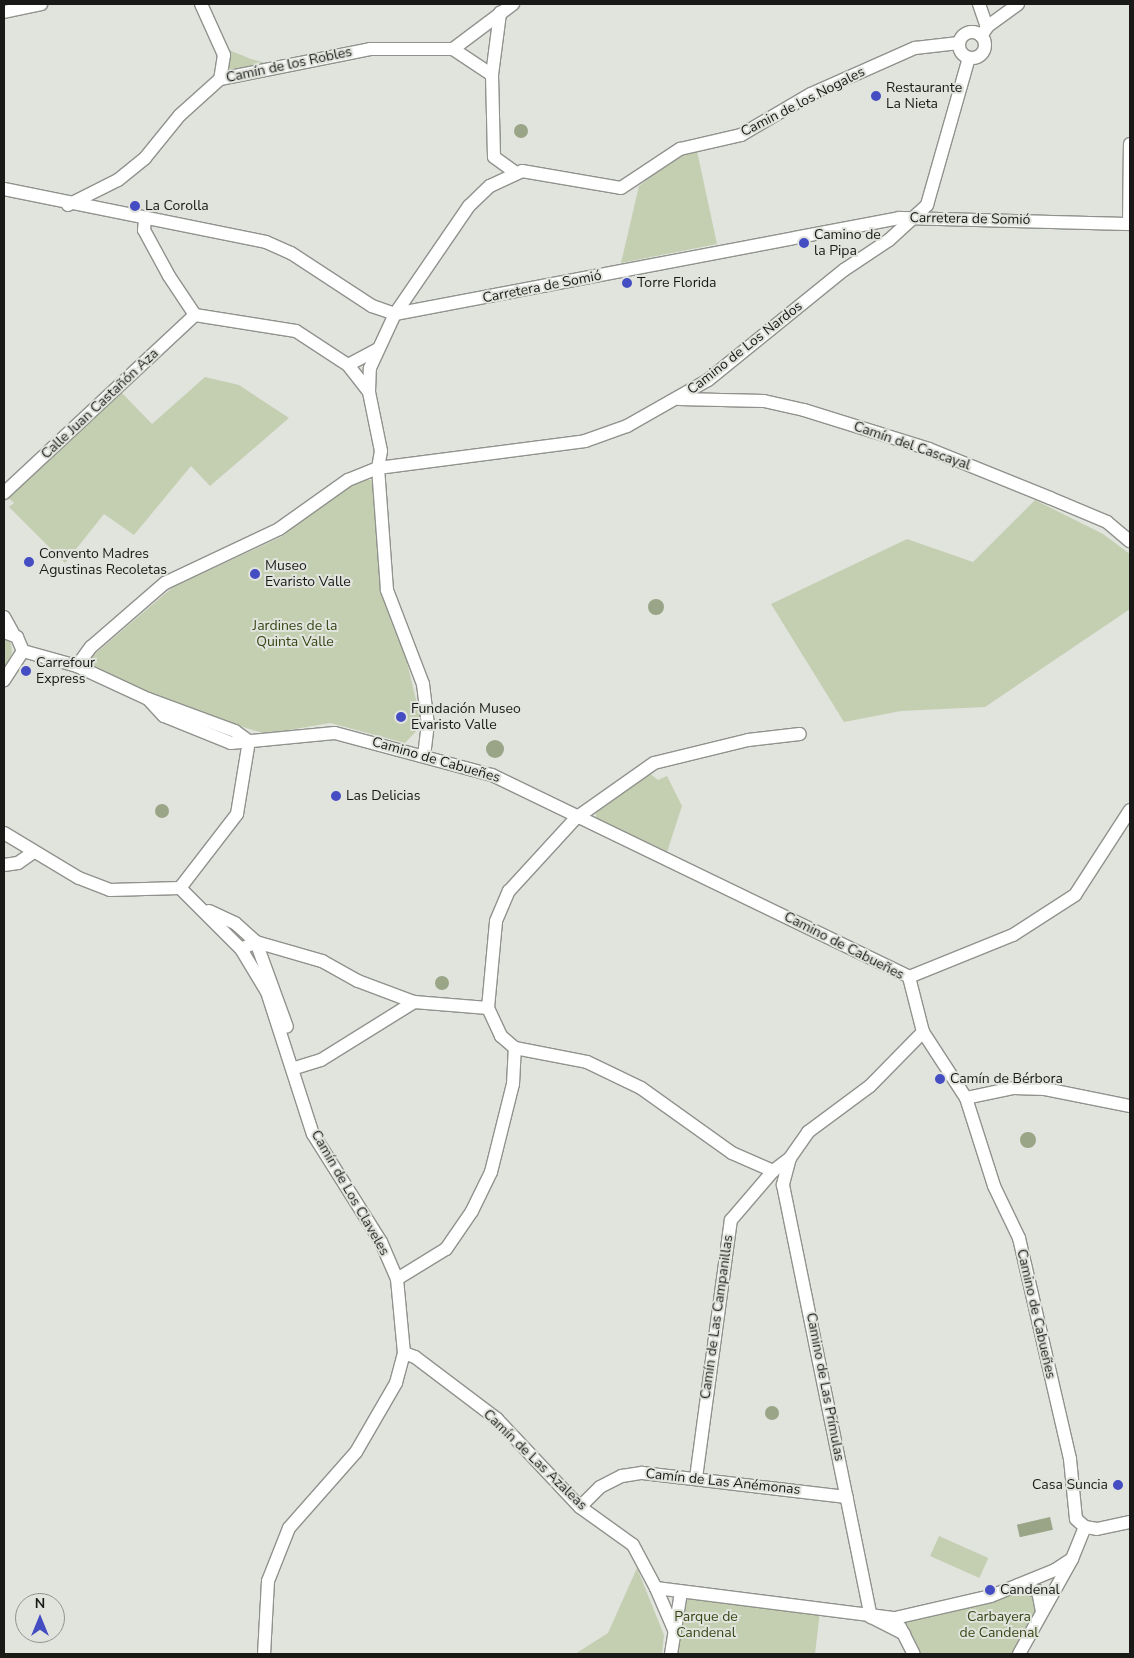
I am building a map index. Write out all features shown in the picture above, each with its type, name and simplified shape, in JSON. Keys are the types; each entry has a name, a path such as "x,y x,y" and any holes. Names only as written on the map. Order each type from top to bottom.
{"street":[{"path":"4,12 41,4"},
{"path":"201,4 224,55 220,79"},
{"path":"492,75 453,49 513,4"},
{"path":"969,58 984,52 984,31 979,4"},
{"path":"984,31 1018,4"},
{"path":"496,183 492,75 500,13"},
{"name":"Camin de los Nogales","path":"516,172 621,188 680,149 741,135 811,94 915,48 959,43 968,32 984,31"},
{"path":"916,216 932,193 969,58 959,43"},
{"name":"Camín de los Robles","path":"68,205 118,180 145,158 180,115 220,79 370,49 453,49"},
{"path":"1130,144 1130,224"},
{"path":"424,756 428,724 423,684 387,590 378,468 381,451 369,392 370,368 396,314 469,206 496,183 516,172 494,157"},
{"name":"Carretera de Somió","path":"4,189 68,205 266,242 291,253 372,306 396,314 916,216 1130,224"},
{"name":"Camino de Los Nardos","path":"77,666 91,647 166,583 279,529 348,480 378,468 585,441 627,426 679,399 916,216"},
{"path":"145,220 144,230 169,276 195,315 280,325 348,365 369,392"},
{"name":"Calle Juan Castañón Aza","path":"4,493 195,315"},
{"path":"348,365 378,349"},
{"name":"Camín del Cascayal","path":"679,399 764,401 804,410 929,449 1107,522 1130,541"},
{"path":"4,617 8,632 23,652 4,680"},
{"name":"Camino de Cabueñes","path":"23,652 77,666 148,699 164,716 190,730 231,743 335,733 492,775 545,798 576,818 909,977 924,1032 966,1098 994,1186 1019,1238 1070,1459 1076,1519 1085,1527"},
{"path":"773,1171 732,1153 641,1088 587,1062 515,1048 501,1036 488,1008 496,921 509,891 576,818 654,763 748,740 800,734"},
{"path":"4,833 34,852 110,890 180,888 237,814 248,741"},
{"path":"909,977 1013,935 1075,894 1130,810"},
{"path":"4,865 18,863 34,852"},
{"name":"Camín de Los Claveles","path":"180,888 205,909 241,949 267,992 295,1068 313,1134 381,1242 397,1279 404,1353 396,1383 368,1435 289,1528 278,1549 264,1610 264,1654"},
{"path":"205,909 235,924 256,942 322,961 358,981 414,1002 488,1008"},
{"path":"241,949 256,942"},
{"path":"256,942 281,1002 287,1027 284,1039"},
{"path":"295,1068 321,1060 414,1002"},
{"path":"790,1158 808,1132 870,1086 924,1032"},
{"path":"397,1279 446,1249 472,1211 491,1172 513,1084 515,1048"},
{"path":"966,1098 1014,1088 1045,1089 1130,1106"},
{"name":"Camín de Las Campanillas","path":"696,1478 732,1220 773,1171 790,1158"},
{"name":"Camino de Las Prímulas","path":"790,1158 783,1185 871,1617"},
{"name":"Camín de Las Azaleas","path":"404,1353 416,1357 497,1419 580,1507 633,1544 656,1588 675,1632"},
{"name":"Camín de Las Anémonas","path":"580,1507 600,1487 622,1476 642,1473 847,1497"},
{"path":"1019,1654 1072,1559 1085,1527 1130,1522"},
{"path":"656,1588 871,1617 895,1618 914,1615 1018,1585 1072,1559"},
{"path":"1018,1585 1038,1591 1042,1611"},
{"path":"671,1654 681,1592"},
{"path":"904,1634 904,1625 914,1615"},
{"path":"871,1617 904,1634"},
{"path":"895,1618 914,1654"}],"green space":[{"path":"229,50 251,59 269,64 226,75"},
{"path":"697,151 717,244 621,263 639,186 678,155"},
{"path":"205,377 239,385 289,418 210,486 191,466 134,535 104,514 65,563 9,507 14,503 7,497 120,391 152,424"},
{"name":"Jardines de la Quinta Valle","path":"363,479 375,481 380,585 401,637 422,725 405,743 330,723 266,734 195,712 90,666 90,658 173,587 283,536 314,506"},
{"path":"1035,500 1103,534 1130,554 1130,609 985,707 901,711 844,722 771,604 907,539 973,562"},
{"path":"4,639 11,643 12,653 4,670"},
{"path":"648,772 658,780 667,776 682,806 667,852 596,819 596,811"},
{"path":"939,1536 988,1558 979,1578 930,1556"},
{"path":"637,1568 664,1635 662,1654 575,1654 608,1633"},
{"name":"Carbayera de Candenal","path":"1018,1585 1041,1598 1019,1654 914,1654 904,1625 907,1619"},
{"name":"Parque de Candenal","path":"681,1592 820,1611 815,1654 671,1654"}],"shaded area":[{"path":"518,124 524,124 528,131 524,138 518,138 514,134 514,128"},
{"path":"653,599 659,599 664,604 662,613 653,615 648,610 648,604"},
{"path":"495,740 501,743 504,749 501,755 495,758 489,755 486,749 489,743"},
{"path":"159,804 165,804 169,811 165,818 159,818 155,814 155,808"},
{"path":"439,976 445,976 449,983 445,990 439,990 435,986 435,980"},
{"path":"1028,1132 1036,1140 1028,1148 1020,1140"},
{"path":"769,1406 775,1406 779,1413 775,1420 769,1420 765,1416 765,1410"},
{"path":"1050,1517 1053,1530 1020,1537 1017,1525"}],"place":[{"name":"Restaurante La Nieta","path":"876,96"},
{"name":"La Corolla","path":"135,206"},
{"name":"Camino de la Pipa","path":"804,243"},
{"name":"Torre Florida","path":"627,283"},
{"name":"Convento Madres Agustinas Recoletas","path":"29,562"},
{"name":"Museo Evaristo Valle","path":"255,574"},
{"name":"Carrefour Express","path":"26,671"},
{"name":"Fundación Museo Evaristo Valle","path":"401,717"},
{"name":"Las Delicias","path":"336,796"},
{"name":"Camín de Bérbora","path":"940,1079"},
{"name":"Casa Suncia","path":"1118,1485"},
{"name":"Candenal","path":"990,1590"}]}
